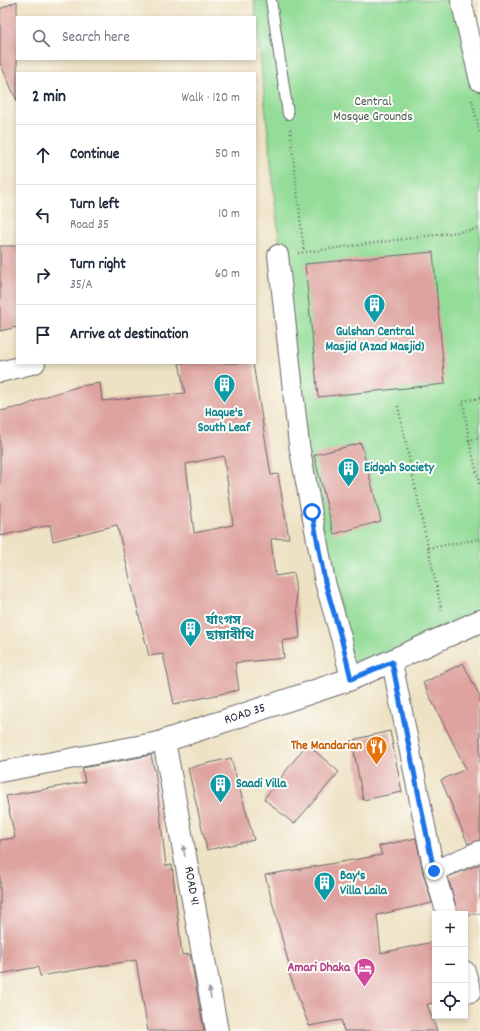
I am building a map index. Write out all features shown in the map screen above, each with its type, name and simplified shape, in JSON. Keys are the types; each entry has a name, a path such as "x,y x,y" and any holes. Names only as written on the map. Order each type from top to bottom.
{"main road":[{"name":"ROAD 35","path":"164,741 351,679 480,622"},
{"name":"ROAD 41","path":"164,741 217,1031"}],"street":[{"path":"461,0 480,81"},
{"path":"278,255 299,445 325,582 351,679"},
{"path":"0,372 31,364"},
{"path":"392,662 434,871 446,911"},
{"name":"ROAD 35","path":"0,772 164,741"},
{"path":"434,871 480,851"},
{"path":"468,982 471,992"}],"lane":[{"path":"271,0 288,114"}],"path":[{"path":"288,114 304,252"},
{"path":"278,255 480,229"},
{"path":"480,398 463,401 469,440 480,486"},
{"path":"398,406 447,637"},
{"path":"469,440 480,438"},
{"path":"428,548 480,539"}],"green space":[{"name":"Central Mosque Grounds","path":"254,0 457,0 480,98 480,632 357,685 304,440 280,248"}],"building":[{"path":"17,1 16,99 0,63 0,9"},
{"path":"0,246 16,246 16,327 0,331"},
{"name":"Gulshan Central Masjid (Azad Masjid)","path":"433,252 445,384 318,397 305,264"},
{"path":"179,364 253,364 271,475 278,474 289,538 271,539 275,576 294,573 300,638 282,641 284,658 235,663 239,690 174,704 163,654 149,656 117,525 53,541 50,525 0,536 0,411 24,406 47,396 80,386 100,383 102,401 185,393","holes":["224,456 233,525 194,533 186,464"]},
{"name":"Eidgah Society","path":"361,443 381,521 334,534 314,455"},
{"path":"463,663 480,697 480,840 468,844 441,780 466,769 423,683"},
{"name":"The Mandarian","path":"390,731 402,792 363,800 352,740"},
{"name":"Saadi Villa","path":"307,744 339,772 294,824 264,799"},
{"path":"151,755 155,769 166,866 172,865 182,955 190,954 204,1031 148,1031 136,960 40,976 38,967 0,974 0,840 15,838 6,796 85,782 82,768"},
{"name":"Saadi Villa","path":"231,758 254,840 207,850 188,768"},
{"path":"416,838 423,873 432,903 377,915 381,953 432,942 432,1003 427,1004 437,1031 344,1031 341,1020 309,1026 289,973 291,972 265,875 382,855 379,846"},
{"path":"480,864 480,914 468,914 468,911 457,911 448,877"}],"place":[{"name":"Gulshan Central Masjid (Azad Masjid)","path":"375,324"},
{"name":"Haque's South Leaf","path":"224,404"},
{"name":"Eidgah Society","path":"348,488"},
{"name":"র্যাংগস ছায়াবীথি","path":"190,648"},
{"name":"The Mandarian","path":"377,766"},
{"name":"Saadi Villa","path":"220,804"},
{"name":"Bay's Villa Laila","path":"324,902"},
{"name":"Amari Dhaka","path":"365,988"}],"route":[{"path":"312,512 325,582 351,679 392,662 434,871"}]}
